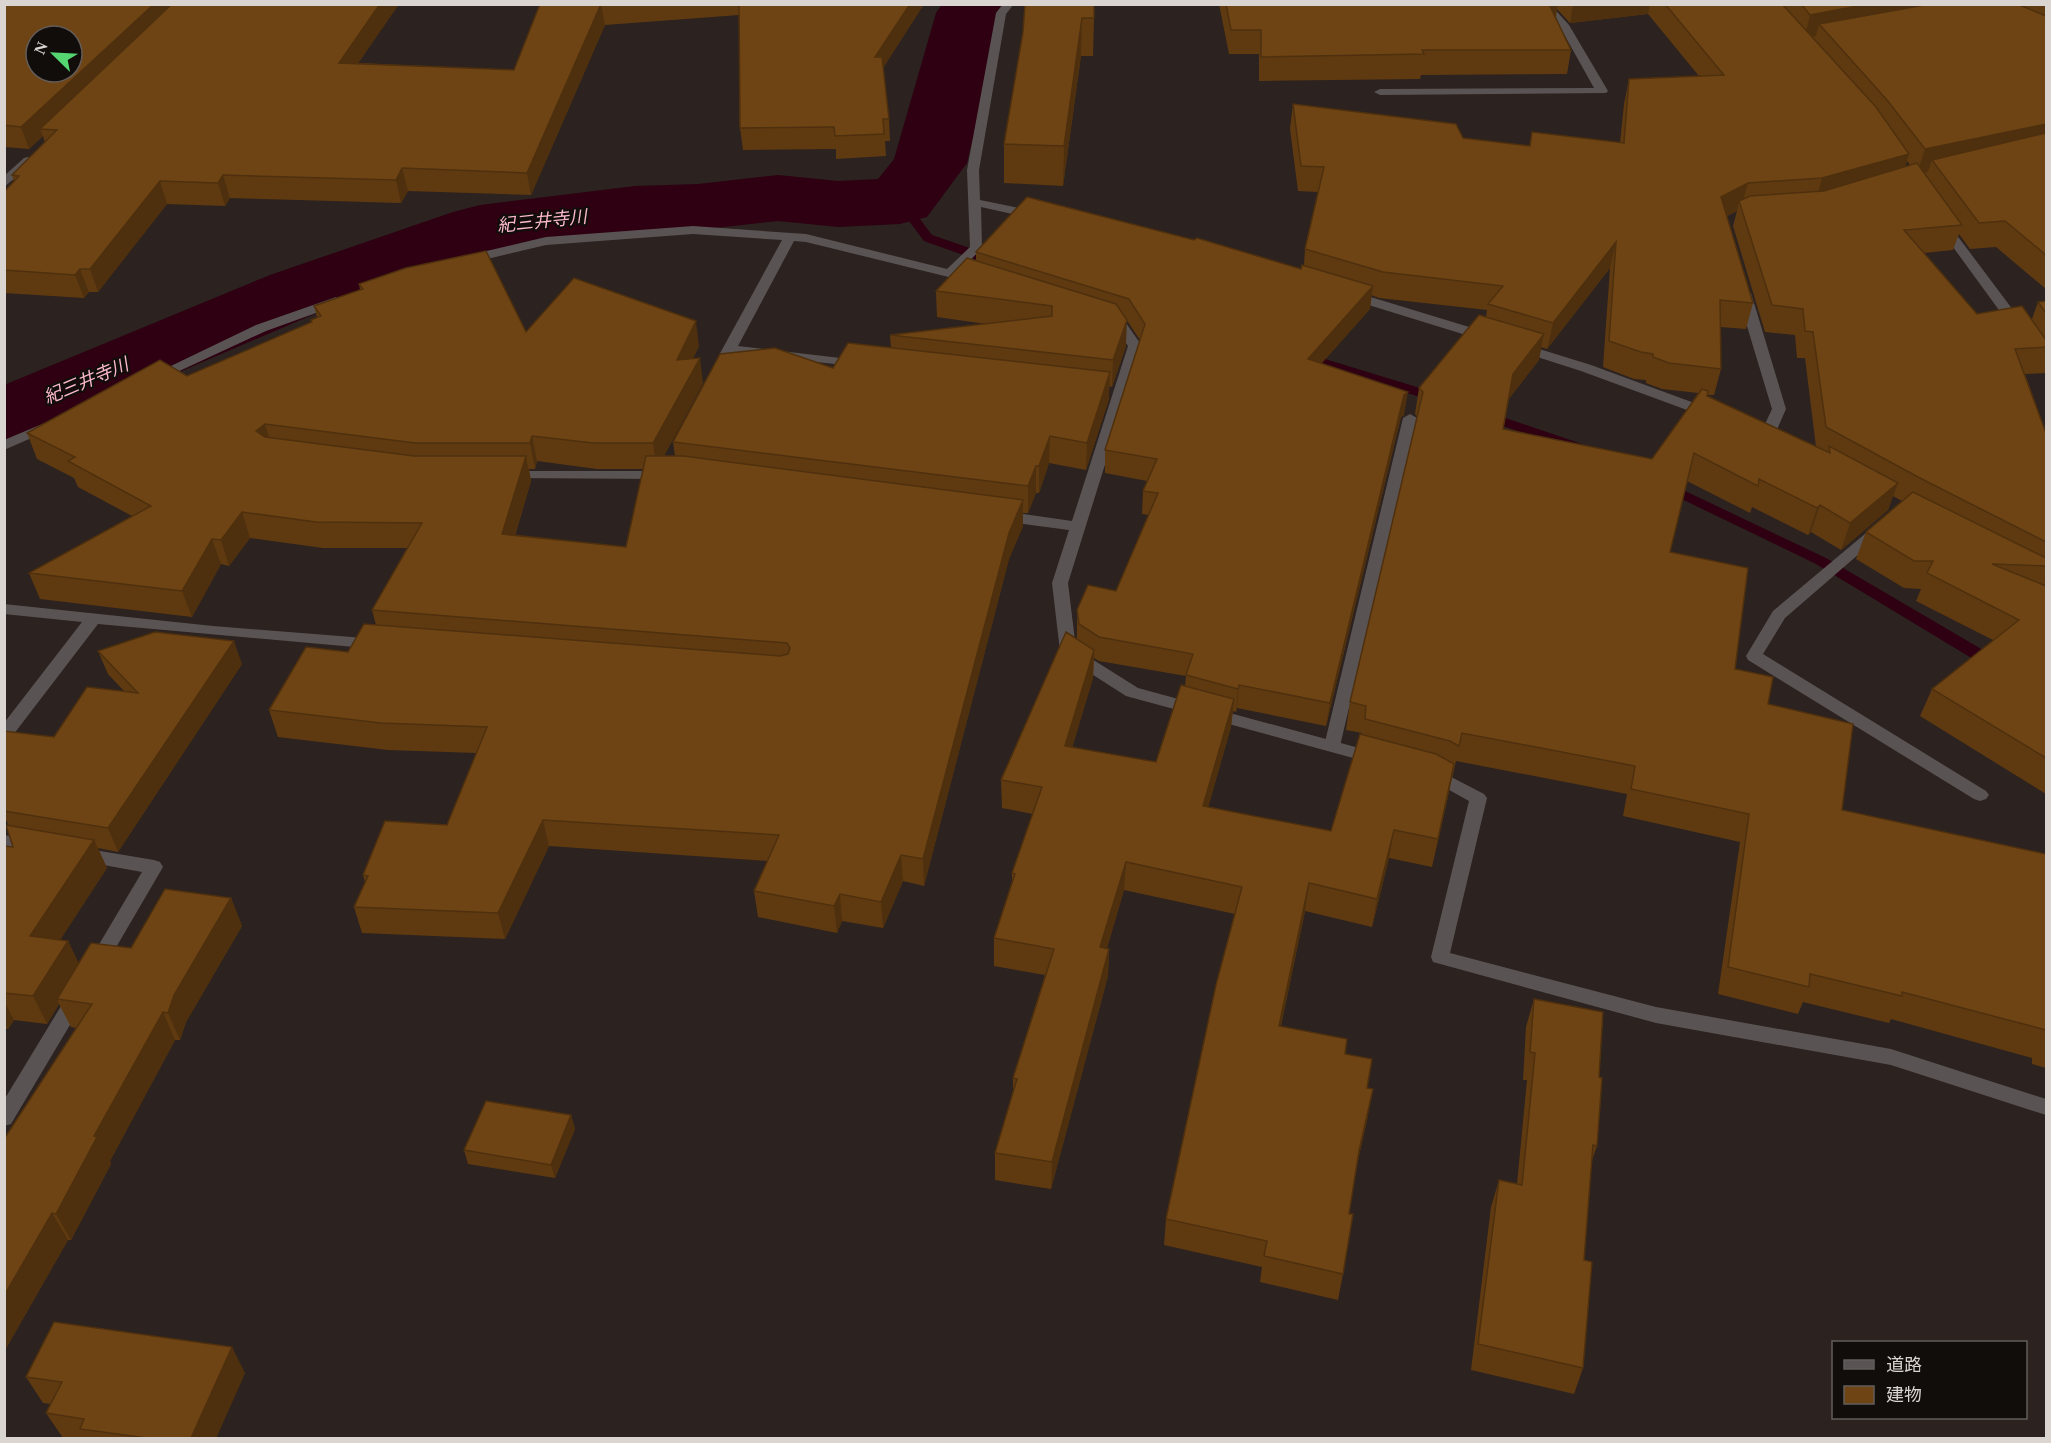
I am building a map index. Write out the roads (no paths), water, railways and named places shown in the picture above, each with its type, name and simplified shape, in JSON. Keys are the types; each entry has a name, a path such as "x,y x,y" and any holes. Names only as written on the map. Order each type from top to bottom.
{"street":[{"path":"954,269 976,248 973,170 1001,13 1010,4"},
{"path":"1380,92 1602,91 1564,25 1543,4"},
{"path":"4,183 39,150"},
{"path":"974,202 1053,218"},
{"path":"1933,211 2025,337"},
{"path":"457,262 557,240 693,230 806,238 954,269 985,283"},
{"path":"718,370 789,237"},
{"path":"1740,277 1779,409 1762,433 1788,447"},
{"path":"1337,291 1586,368 1725,419"},
{"path":"144,382 261,328 348,297"},
{"path":"1088,315 1122,326 1135,346 1114,393 1060,583 1068,651 1132,692 1396,764"},
{"path":"729,349 871,366"},
{"path":"1332,746 1410,418"},
{"path":"4,446 58,421"},
{"path":"490,475 669,471"},
{"path":"983,514 1078,526"},
{"path":"1886,524 1779,615 1754,656 1980,795"},
{"path":"4,609 213,631 391,645"},
{"path":"4,735 94,618"},
{"path":"1417,769 1438,775 1478,798 1440,957 1656,1015 1891,1057 2046,1107"},
{"path":"4,841 154,867 4,1118"}],"waterway":[{"name":"紀三井寺川","path":"4,416 298,292 480,228 635,209 698,207 778,198 838,204 900,201 930,163 969,13 976,4"},
{"path":"900,201 928,238 985,258"},
{"path":"1302,356 1438,398"},
{"path":"1485,415 1577,447"},
{"path":"1664,485 1821,561 1994,664"}]}
